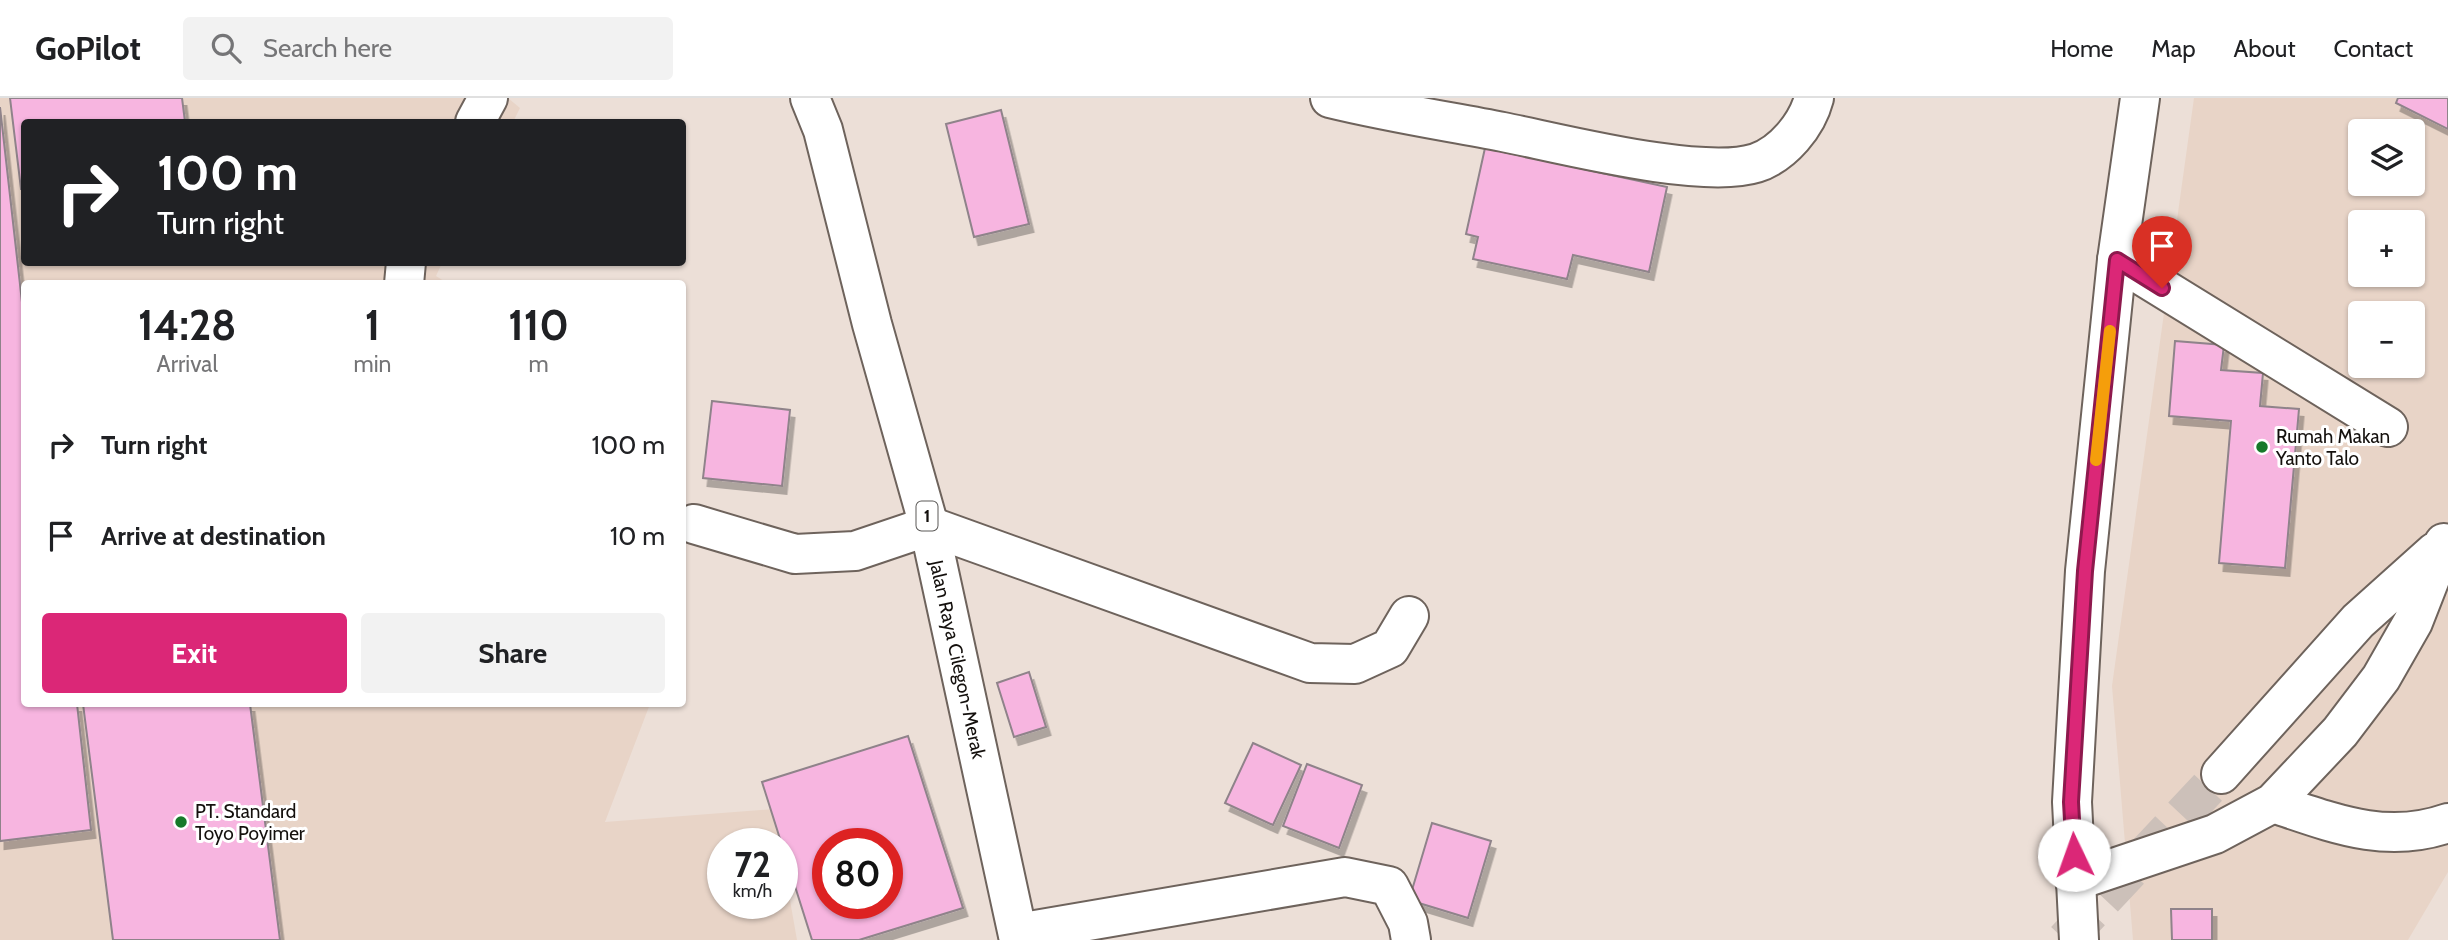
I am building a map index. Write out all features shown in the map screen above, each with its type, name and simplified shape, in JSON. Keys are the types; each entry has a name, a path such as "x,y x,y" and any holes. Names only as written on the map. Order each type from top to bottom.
{"main road":[{"path":"477,119 488,98"},
{"name":"Jalan Raya Cilegon-Merak","path":"810,98 823,130 872,324 929,526 1018,936"},
{"path":"1330,98 1611,153 1723,169 1757,162 1779,150 1798,131 1814,98"},
{"path":"2079,940 2071,802 2085,571 2117,260 2140,98"},
{"path":"2117,260 2388,427"},
{"path":"694,524 794,554 855,551 929,526 1310,663 1355,664 1390,648 1409,616"},
{"path":"2075,881 2216,834 2273,803 2340,732 2381,678 2413,622 2446,540"},
{"path":"2221,774 2358,621 2446,540"},
{"path":"2273,803 2357,831 2420,833 2448,823"},
{"path":"1018,936 1345,877 1389,886 1408,923 1411,940"}],"shaded area":[{"path":"0,98 508,98 520,108 514,119 21,119 21,266 441,266 436,276 442,280 21,280 21,707 649,707 605,822 774,809 777,828 707,828 707,919 793,919 797,940 0,940"},
{"path":"2194,98 2448,98 2448,872 2408,940 2133,940 2112,686"}],"building":[{"path":"10,98 182,98 185,119 21,119 21,189"},
{"path":"2398,98 2448,98 2448,129 2396,103"},
{"path":"0,107 21,293 21,707 77,707 91,830 0,841"},
{"path":"1001,110 1029,224 974,237 946,124"},
{"path":"1485,148 1667,187 1649,272 1573,255 1567,279 1473,259 1478,237 1466,234"},
{"name":"Rumah Makan Yanto Talo","path":"2175,341 2224,345 2221,370 2263,373 2260,406 2299,409 2285,568 2219,563 2231,421 2169,416"},
{"path":"712,401 790,410 782,486 703,478"},
{"path":"1029,672 1046,727 1014,737 997,683"},
{"name":"PT. Standard Toyo Poyimer","path":"83,707 250,707 280,940 113,940"},
{"path":"908,736 963,908 859,940 812,940 798,896 798,828 777,828 762,782"},
{"path":"1253,743 1301,765 1273,825 1225,803"},
{"path":"1307,764 1362,785 1339,848 1283,826"},
{"path":"1432,823 1491,841 1468,918 1409,900"},
{"path":"2171,909 2212,909 2212,940 2172,940"}],"tunnel":[{"path":"2065,940 2221,774"}],"slow traffic":[{"path":"2096,460 2110,331"}],"place":[{"name":"Rumah Makan Yanto Talo","path":"2262,447"},
{"name":"PT. Standard Toyo Poyimer","path":"181,822"}],"route":[{"path":"2074,855 2071,802 2085,571 2117,260 2162,288"}]}
